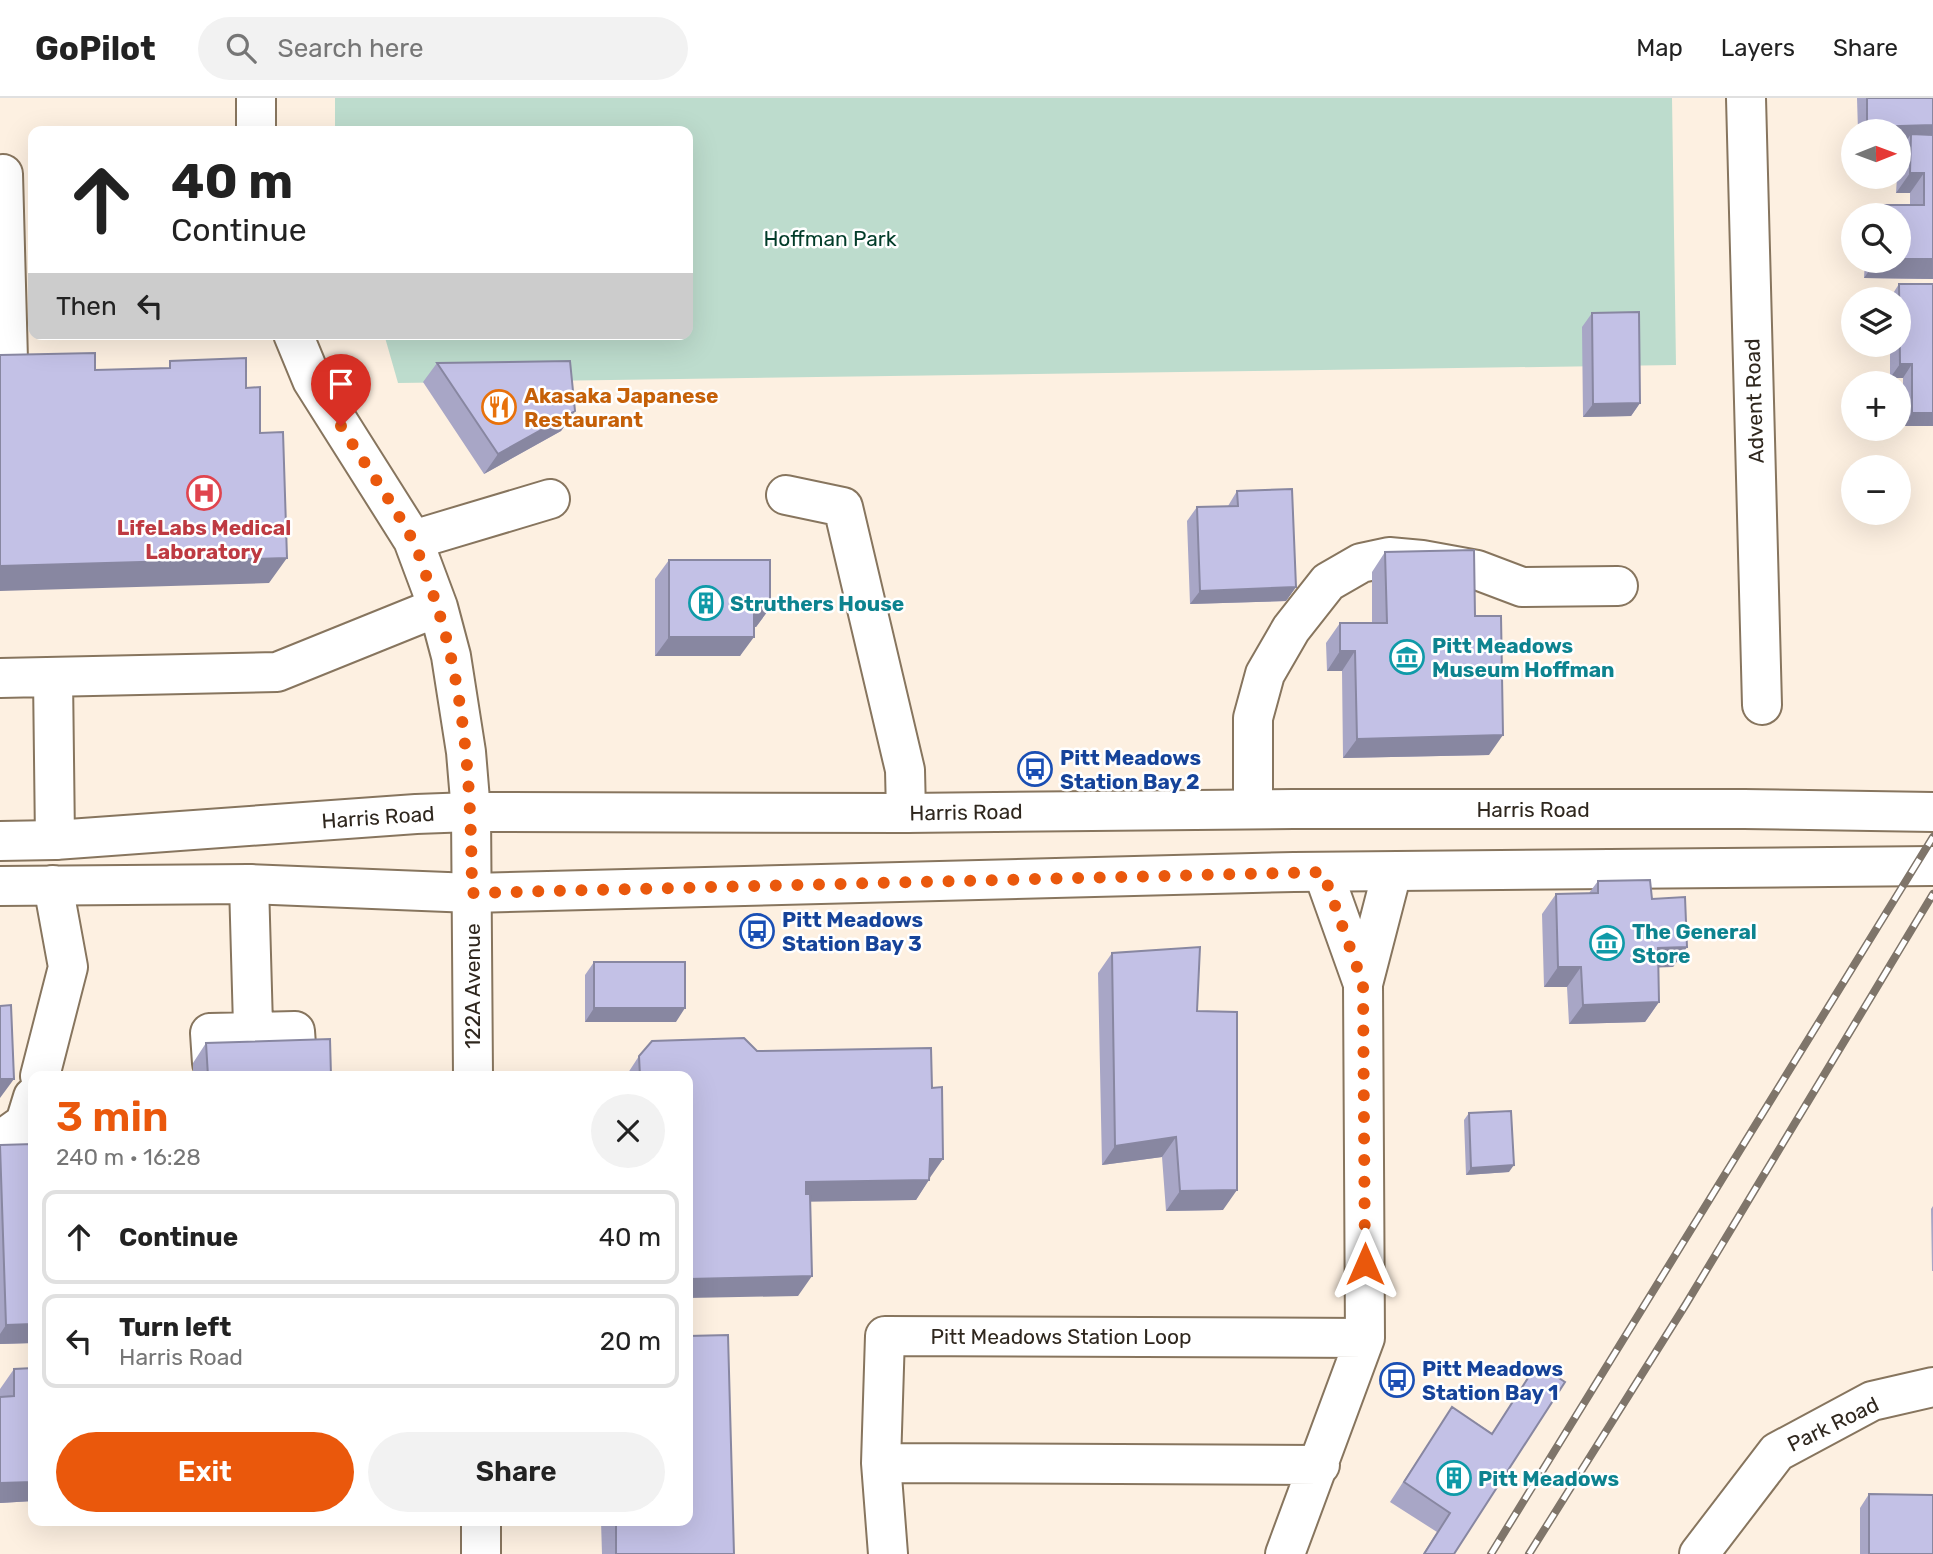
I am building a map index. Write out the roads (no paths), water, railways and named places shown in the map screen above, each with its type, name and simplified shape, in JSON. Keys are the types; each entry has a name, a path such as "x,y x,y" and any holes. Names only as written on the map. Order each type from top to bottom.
{"main road":[{"path":"256,98 256,126"},
{"name":"Advent Road","path":"1746,98 1762,705"},
{"path":"8,360 12,174"},
{"name":"122A Avenue","path":"296,340 313,380 413,540 438,607 451,656 471,813 473,1071"},
{"path":"786,495 843,507 905,770 906,813"},
{"path":"413,540 550,499"},
{"path":"1253,809 1253,718 1265,674 1291,629 1328,582 1361,563 1389,557 1477,570 1522,587 1618,586"},
{"path":"0,678 277,672 438,607"},
{"path":"53,677 55,841"},
{"name":"Harris Road","path":"0,841 55,841 416,814 471,813 906,813 1253,809 1933,811"},
{"path":"0,886 249,884 472,893 1323,872 1933,866"},
{"path":"1323,872 1363,984"},
{"path":"1285,1554 1365,1338 1363,984 1392,872"},
{"path":"249,884 254,1046"},
{"path":"41,1071 68,967 53,885"},
{"path":"212,1063 211,1033 254,1046 296,1031 297,1059"},
{"path":"0,1142 25,1123 28,1113"},
{"name":"Pitt Meadows Station Loop","path":"888,1554 881,1463 885,1336 1365,1338"},
{"name":"Park Road","path":"1699,1554 1777,1452 1872,1401 1933,1387"},
{"path":"881,1463 1320,1465"},
{"path":"481,1526 481,1554"}],"railway":[{"path":"1491,1554 1933,837"},
{"path":"1529,1554 1686,1304 1933,894"}],"place":[{"name":"Akasaka Japanese Restaurant","path":"499,407"},
{"name":"LifeLabs Medical Laboratory","path":"204,493"},
{"name":"Struthers House","path":"706,603"},
{"name":"Pitt Meadows Museum Hoffman","path":"1407,657"},
{"name":"Pitt Meadows Station Bay 2","path":"1035,769"},
{"name":"Pitt Meadows Station Bay 3","path":"757,931"},
{"name":"The General Store","path":"1607,943"},
{"name":"Pitt Meadows Station Bay 1","path":"1397,1380"},
{"name":"Pitt Meadows","path":"1454,1478"}],"park label":[{"name":"Hoffman Park","path":"830,238"}]}
